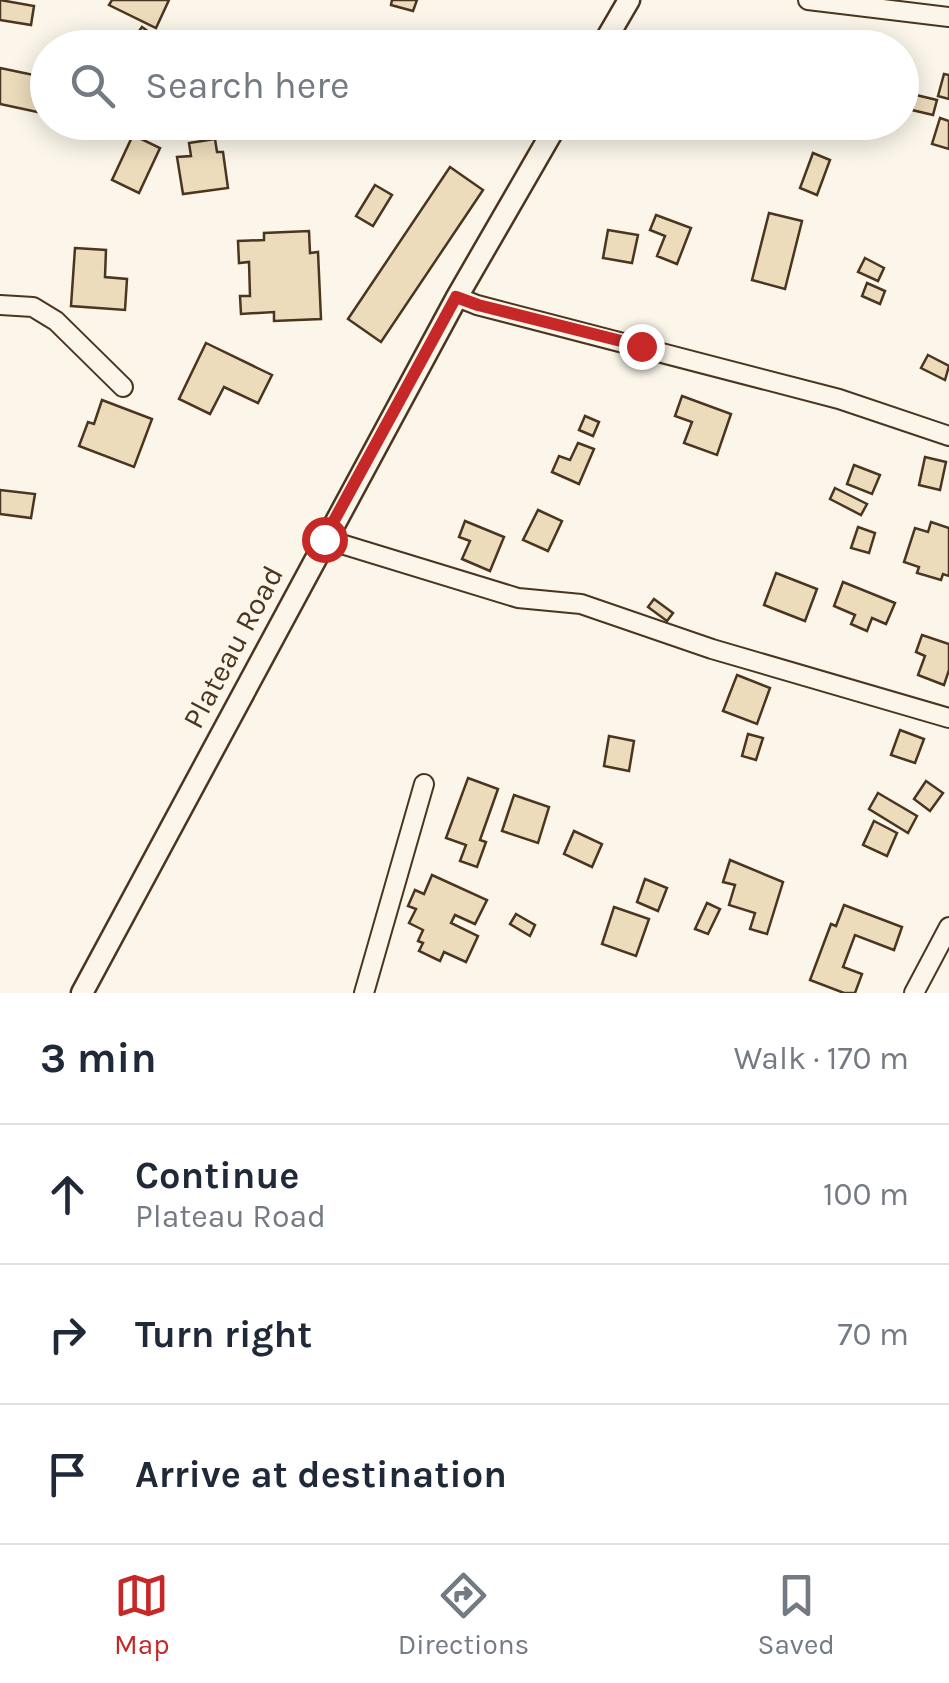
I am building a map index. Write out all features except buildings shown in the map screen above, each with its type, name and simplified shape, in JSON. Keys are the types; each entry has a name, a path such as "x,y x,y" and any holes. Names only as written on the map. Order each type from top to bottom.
{"street":[{"path":"612,30 629,0"},
{"path":"808,0 949,16"},
{"name":"Plateau Road","path":"82,993 456,297 548,140"},
{"path":"456,297 839,400 949,436"},
{"path":"0,304 32,307 56,321 123,387"},
{"path":"324,539 518,598 581,604 712,649 949,718"},
{"path":"364,993 424,784"},
{"path":"914,993 949,927"}],"route":[{"path":"324,539 456,297 641,346"}]}
